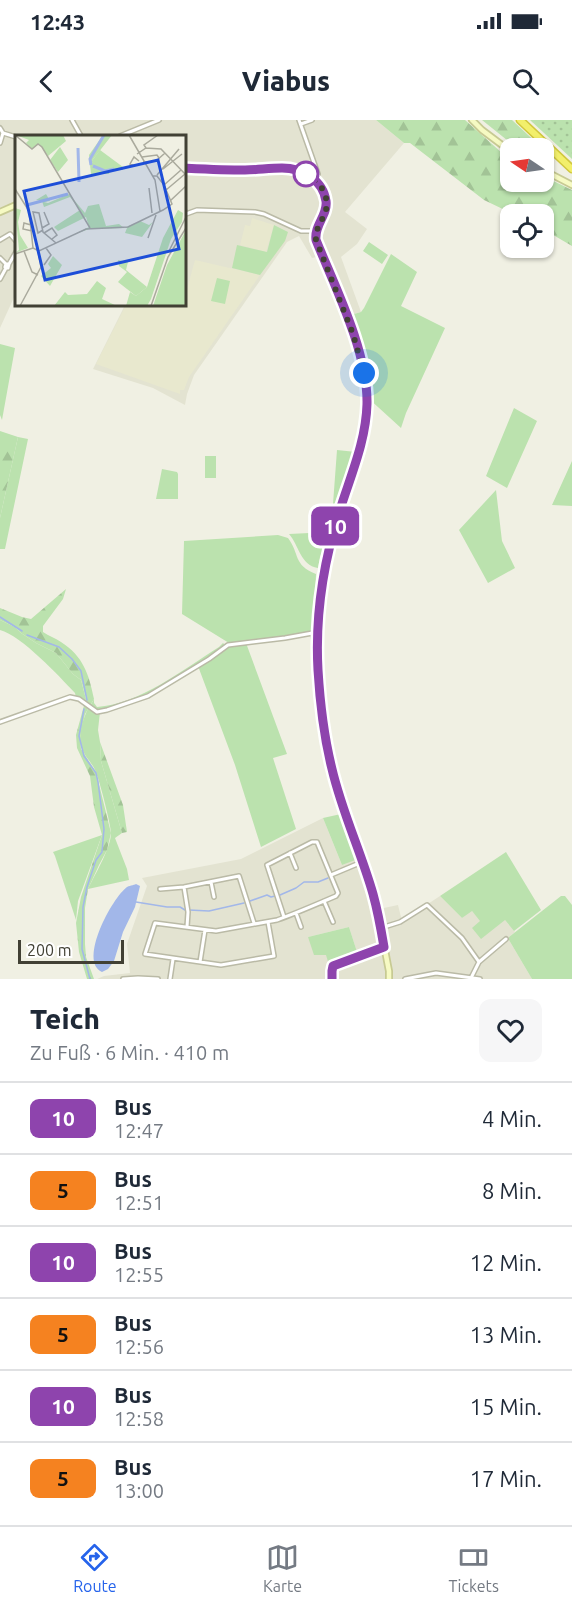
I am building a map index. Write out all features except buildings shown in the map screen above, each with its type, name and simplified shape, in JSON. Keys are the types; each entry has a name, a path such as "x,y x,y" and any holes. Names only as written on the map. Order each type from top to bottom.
{"highway":[{"path":"520,120 572,169"}],"street":[{"path":"72,120 80,135"},
{"path":"122,135 159,120"},
{"path":"312,120 300,122 315,166 317,181"},
{"path":"472,120 500,143"},
{"path":"0,128 3,133 15,137"},
{"path":"0,144 3,133"},
{"path":"306,174 315,166"},
{"path":"186,168 294,169 317,181 324,193 325,213 316,231 316,240 347,316 359,353 364,373 367,405 359,453 340,509 327,558 318,632 319,689 332,770 377,910 389,979"},
{"path":"554,176 572,185"},
{"path":"0,212 15,205"},
{"path":"186,212 197,210 255,212 301,231 316,231"},
{"path":"0,240 10,234 15,240"},
{"path":"0,279 15,254"},
{"path":"0,258 7,266"},
{"path":"0,723 70,697 79,699 97,712 108,710 162,688 228,645 318,632"},
{"path":"268,922 274,956 221,965 145,954 155,923 216,931 268,922 284,917 296,913 336,896 338,893 317,842 312,842 267,865 284,917"},
{"path":"290,853 296,868"},
{"path":"331,875 362,862"},
{"path":"160,889 184,887 239,876 254,923"},
{"path":"211,882 214,897"},
{"path":"184,887 188,912 187,927"},
{"path":"324,901 333,922"},
{"path":"381,928 400,922 427,905 462,938 479,962"},
{"path":"296,913 301,927"},
{"path":"200,962 205,930"},
{"path":"471,977 479,962 506,939"},
{"path":"332,979 333,966 384,947"},
{"path":"170,979 173,959"},
{"path":"405,979 436,973 480,979"},
{"path":"123,979 158,979"}],"shaded area":[{"path":"0,120 376,120 404,143 345,212 367,229 357,244 341,257 361,312 347,316 325,255 312,258 299,236 287,242 194,375 185,405 153,388 93,369 124,306 186,306 186,135 15,135 15,295 0,328"},
{"path":"252,218 274,225 266,252 240,245 245,225 250,226"},
{"path":"195,260 260,275 189,377 184,390 180,390 180,394 96,364 125,306 186,306 186,293"},
{"path":"323,818 342,865 362,856 379,909 398,905 402,921 440,896 462,918 471,910 481,921 505,920 515,932 509,940 532,979 97,979 130,973 127,944 147,886 142,878 241,859","holes":["349,927 358,955 330,967 327,955 308,937"]}],"green space":[{"path":"376,120 465,120 500,151 500,192 554,192 554,181 572,190 572,246 554,235 554,204 500,204 500,208 484,200 410,143 404,143"},
{"path":"482,120 512,120 531,138 504,138"},
{"path":"530,120 572,120 572,159 554,142 554,138 549,138"},
{"path":"274,225 288,232 285,241 260,275 232,268 237,245 267,252"},
{"path":"369,242 388,255 382,264 363,251"},
{"path":"391,254 417,272 401,306 445,328 401,428 367,397 364,373 347,316 361,312 364,308"},
{"path":"217,278 230,281 225,304 211,301"},
{"path":"0,344 15,348 2,420 0,415"},
{"path":"370,401 372,401 368,439 343,512 332,557 323,619 322,635 324,637 322,637 319,635 326,575 342,508 354,473"},
{"path":"514,408 537,421 507,488 486,476"},
{"path":"0,431 18,437 0,518"},
{"path":"18,437 28,439 5,549 0,549 0,518"},
{"path":"337,450 356,452 331,531"},
{"path":"205,456 216,456 216,478 205,478"},
{"path":"572,461 572,506 552,505"},
{"path":"162,469 177,472 178,499 156,499"},
{"path":"496,490 502,541 515,568 488,583 459,530"},
{"path":"330,532 318,568 307,563 289,534"},
{"path":"278,535 288,538 300,563 316,574 314,631 284,638 229,643 182,614 184,541"},
{"path":"66,589 63,599 43,626 43,632 75,653 84,666 90,682 94,699 85,714 80,736 81,749 96,772 111,833 107,850 88,889 85,908 86,957 94,979 87,979 79,952 76,923 81,897 102,835 94,807 90,776 77,748 76,735 86,698 81,680 56,653 0,620 0,608 31,619"},
{"path":"0,620 56,653 81,680 86,699 84,703 76,698 75,693 29,648 0,630"},
{"path":"312,634 316,698 323,745 321,746 312,678 310,635"},
{"path":"223,643 225,645 196,666 149,693 98,711 90,706 94,699 97,707 129,699 145,692 176,675"},
{"path":"246,643 287,754 273,758 296,829 261,847 235,765 198,666 228,646"},
{"path":"89,707 100,712 98,730 101,761 122,833 115,838 129,880 88,889 106,853 111,833 97,775 84,754 80,741 81,729"},
{"path":"100,742 123,805 127,832 122,833 101,761"},
{"path":"341,814 358,859 342,865 323,818"},
{"path":"102,835 78,901 76,920 53,852"},
{"path":"506,852 541,910 514,931 505,920 481,939 472,928 480,921 472,911 462,918 440,896"},
{"path":"561,896 565,896 572,905 572,979 532,979 509,937"},
{"path":"349,927 358,955 335,963 330,968 326,955 314,955 308,937"}],"water":[{"path":"136,884 140,886 135,907 123,932 114,961 108,969 102,972 96,966 94,956 95,943 100,930 113,903 128,887"}],"waterway":[{"path":"0,617 22,631"},
{"path":"27,635 59,647 72,659 81,671 87,700"},
{"path":"84,709 79,736 84,756 96,773 104,829 102,852 96,860 83,907 82,949 90,979"},
{"path":"280,895 304,882 318,882 328,878"},
{"path":"250,901 267,895 275,896"},
{"path":"136,902 180,907 185,910"},
{"path":"189,910 209,911 244,903"}],"bus line":[{"name":"10","path":"186,168 263,170 288,168 309,175 317,181 324,193 326,206 315,237 353,334 364,373 367,405 363,440 333,531 323,573 318,632 318,669 323,725 332,770 373,893 384,947 333,966 332,979"}],"route":[{"path":"306,174 317,181 324,193 325,213 315,237 353,334 364,373"}]}
